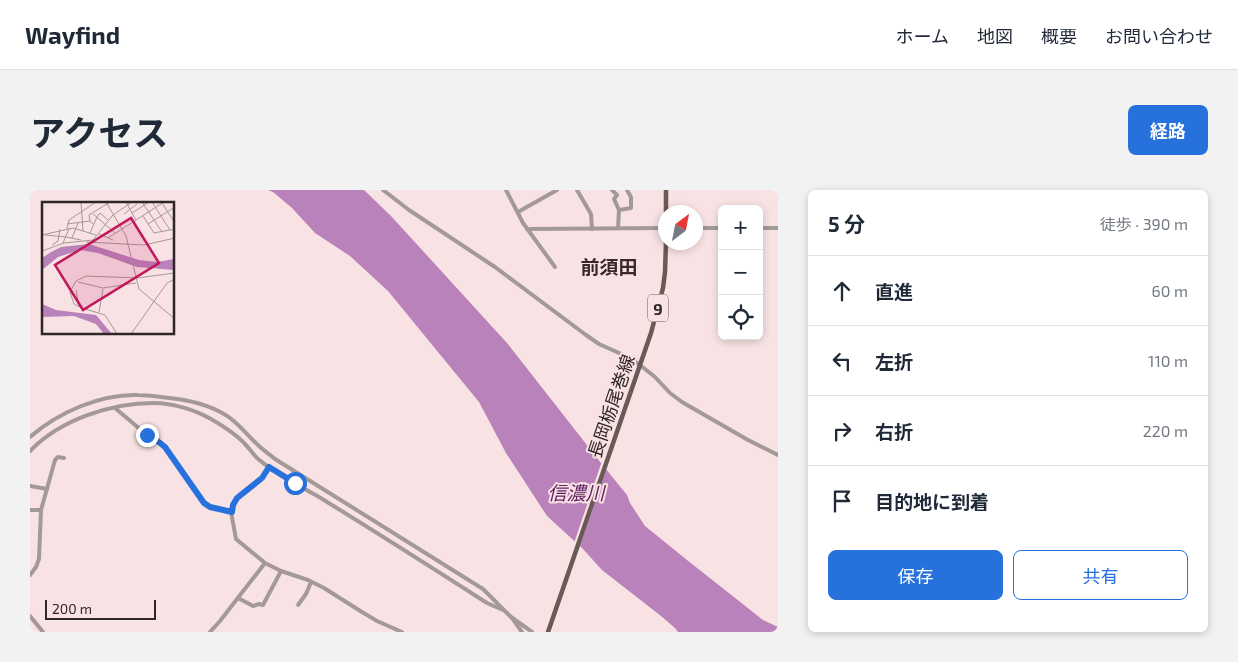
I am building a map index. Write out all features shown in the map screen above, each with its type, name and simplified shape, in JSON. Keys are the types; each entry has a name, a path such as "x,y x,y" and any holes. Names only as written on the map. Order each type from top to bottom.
{"main road":[{"path":"666,190 666,205"},
{"name":"長岡栃尾巻線","path":"548,632 661,299 666,250"}],"street":[{"path":"383,190 409,210 495,267 599,344 628,357 640,365 682,402 778,455"},
{"path":"506,190 527,228 555,267"},
{"path":"518,212 557,190"},
{"path":"577,190 591,214 592,229"},
{"path":"612,190 617,195 614,199 619,210 618,228"},
{"path":"619,210 631,208 631,197 627,190"},
{"path":"527,228 658,228"},
{"path":"703,228 718,228"},
{"path":"763,228 778,228"},
{"path":"30,437 38,430 82,406 109,398 138,395 152,396 178,399 207,406 232,419 275,459 483,589 511,617 522,632"},
{"path":"30,451 52,432 74,420 97,411 126,405 155,403 192,411 212,419 228,430 244,442 257,458 269,467 487,603 505,611"},
{"path":"115,408 147,435 165,447 204,503 210,507 232,512"},
{"path":"30,575 39,559 41,510 55,460 58,457 64,458"},
{"path":"269,467 262,478 237,498 233,505 232,512 236,539 265,563 324,588 377,621 402,632"},
{"path":"30,486 47,489"},
{"path":"30,510 41,510"},
{"path":"210,632 265,563"},
{"path":"238,598 254,606 259,604 263,606 281,571"},
{"path":"298,605 306,594 311,582"},
{"path":"30,616 43,632"},
{"path":"511,617 532,632"}],"water":[{"name":"信濃川","path":"268,190 364,190 391,216 507,343 627,495 645,526 763,620 778,627 778,632 678,632 661,616 602,570 582,548 547,516 506,453 479,402 388,291 350,256 315,233 292,208"}],"pier":[{"path":"602,461 607,467 579,549 574,543"}],"district":[{"name":"前須田","path":"609,266"}],"route":[{"path":"147,435 165,447 204,503 210,507 232,512 237,498 262,478 269,467 295,483"}]}
